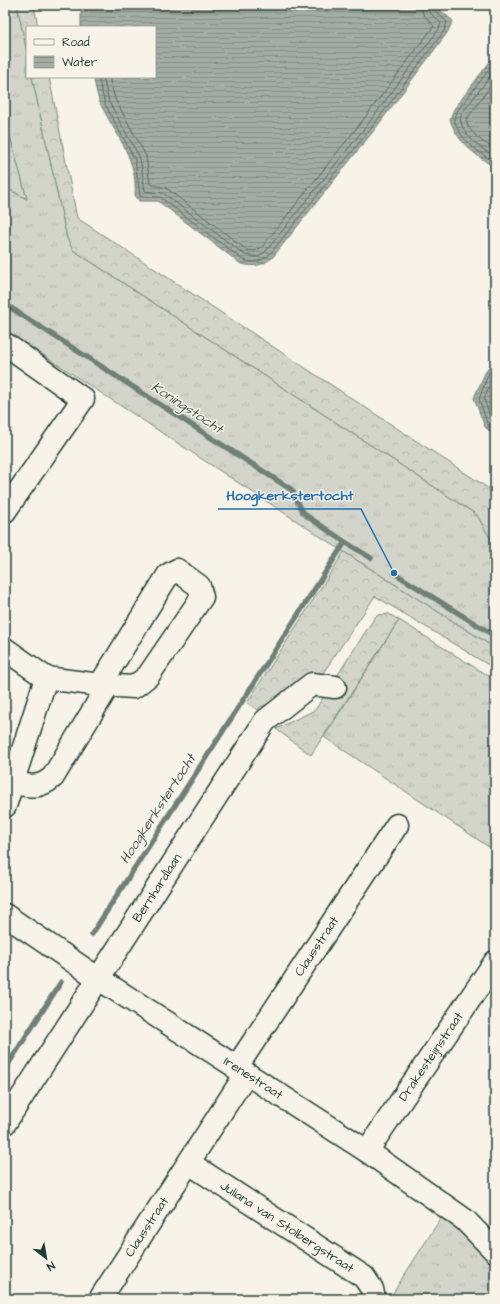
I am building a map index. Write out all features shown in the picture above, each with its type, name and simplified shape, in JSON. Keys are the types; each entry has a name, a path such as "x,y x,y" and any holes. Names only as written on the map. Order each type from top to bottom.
{"street":[{"path":"5,344 83,399 5,511"},
{"path":"5,649 46,678 104,685 134,687 148,676 202,598 199,586 177,570 168,575 104,685 53,777 44,785 31,786 13,783"},
{"path":"5,806 46,678"},
{"name":"Bernhardlaan","path":"5,1124 265,721 312,684 335,687"},
{"name":"Clausstraat","path":"100,1299 188,1163 241,1071 397,825"},
{"name":"Irenestraat","path":"5,915 99,979 367,1151 465,1220 495,1251"},
{"name":"Drakesteijnstraat","path":"367,1151 495,962"},
{"name":"Juliana van Stolbergstraat","path":"188,1163 364,1277 372,1290 374,1299"}],"green space":[{"path":"5,5 17,5 26,47 26,78 32,78 67,238 73,250 477,515 495,547 495,648 344,552 5,330 5,187 27,199 5,118"},
{"path":"17,5 34,5 38,26 26,26 26,47"},
{"path":"32,78 49,78 77,218 491,490 495,498 495,547 477,515 73,250 67,238"},
{"path":"5,118 27,199 5,187"},
{"path":"344,552 495,648 495,669 375,596 321,676 301,698 260,707 258,710 247,703"},
{"path":"389,614 399,620 311,755 276,729 315,710 375,617"},
{"path":"399,620 495,680 495,851 324,737"},
{"path":"443,1215 470,1234 495,1263 495,1299 389,1299"}],"water":[{"path":"81,5 434,5 453,21 447,33 375,129 272,258 258,265 241,264 158,201 139,201 135,195 135,183 130,160 100,104 93,78 156,78 156,26 81,26"},
{"path":"495,55 495,168 474,153 462,141 457,135 450,119 454,109"},
{"path":"495,359 495,437 485,427 474,398 485,373"}],"waterway":[{"name":"Koningstocht","path":"5,304 292,490 302,511 307,516 345,542"},
{"name":"Hoogkerkstertocht","path":"92,934 345,542 371,558"},
{"name":"Hoogkerkstertocht","path":"394,573 495,636"},
{"name":"Hoogkerkstertocht","path":"5,1069 61,982"}],"place":[{"name":"Hoogkerkstertocht","path":"394,573"}]}
